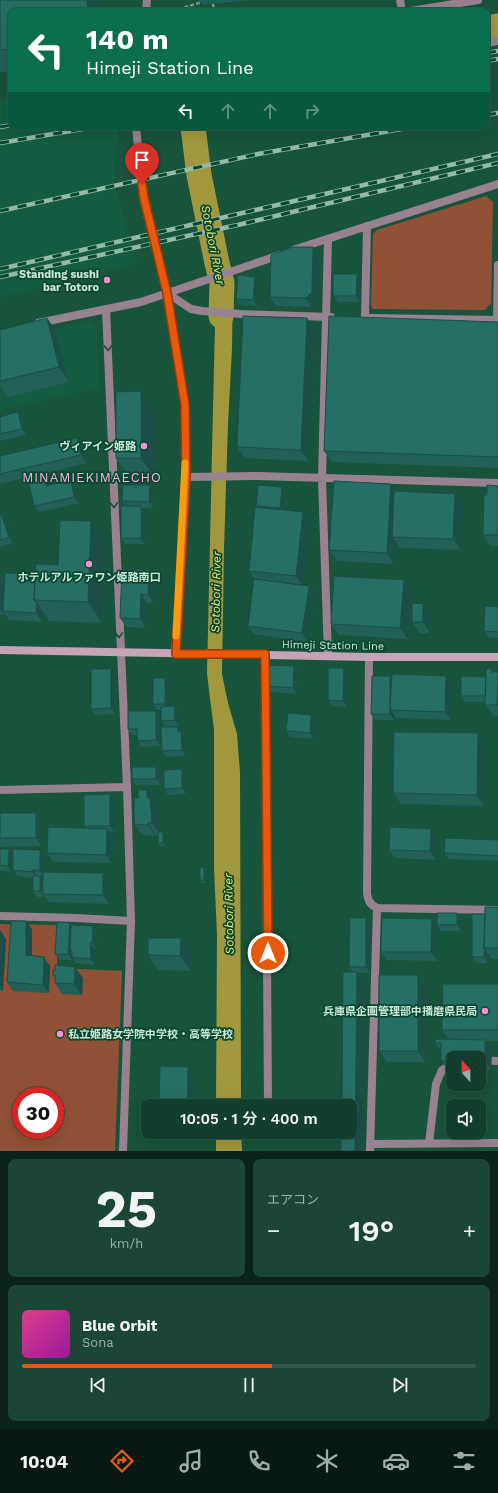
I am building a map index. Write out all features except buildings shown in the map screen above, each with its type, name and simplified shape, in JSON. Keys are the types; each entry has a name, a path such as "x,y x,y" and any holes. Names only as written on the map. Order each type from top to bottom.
{"main road":[{"name":"Himeji Station Line","path":"0,650 369,657 498,657"}],"street":[{"path":"429,8 478,0"},
{"path":"136,130 144,198 167,293 185,405 186,477 176,654"},
{"path":"27,325 141,302 328,238 498,184"},
{"path":"367,226 362,318 498,320 498,265"},
{"path":"328,238 322,478 328,656"},
{"path":"167,293 191,309 208,312 342,318"},
{"path":"106,309 127,787 131,921 123,1151"},
{"path":"186,477 258,476 498,483"},
{"path":"265,654 268,1099"},
{"path":"369,657 367,893 369,901 377,908 498,910"},
{"path":"0,790 127,787"},
{"path":"377,908 370,1148 429,1143 498,1143"},
{"path":"0,916 131,921"},
{"path":"486,1060 498,1061"},
{"path":"429,1143 436,1084 442,1070 446,1067"}],"path":[{"path":"183,8 202,2"},
{"path":"213,4 214,8"}],"shaded area":[{"path":"8,98 8,130 119,130 113,178 137,263 0,298 0,100"},
{"path":"486,196 493,202 491,303 485,310 373,309 371,305 373,234 377,230"},
{"path":"90,321 96,327 99,388 0,410 0,342"},
{"name":"私立姫路女学院中学校・高等学校","path":"0,924 57,925 57,968 122,971 115,1151 0,1151"}],"water":[{"path":"233,279 232,348 224,549 222,674 228,703 237,734 240,773 241,1099 216,1099 217,935 214,868 214,730 207,674 215,326 217,307 211,286"},
{"path":"216,1139 241,1139 242,1151 216,1151"}],"waterway":[{"name":"Sotobori River","path":"490,27 498,26"},
{"name":"Sotobori River","path":"193,130 199,175 222,283 221,316"}],"railway":[{"path":"490,52 498,51"},
{"path":"490,60 498,59"},
{"path":"490,114 498,113"},
{"path":"0,127 8,126"},
{"path":"0,143 76,130"},
{"path":"0,211 258,154 396,130"},
{"path":"0,269 498,154"},
{"path":"0,277 242,224 498,163"}],"slow traffic":[{"path":"176,636 186,477 185,463"}],"place":[{"name":"Standing sushi bar Totoro","path":"107,280"},
{"name":"ヴィアイン姫路","path":"144,446"},
{"name":"ホテルアルファワン姫路南口","path":"89,564"},
{"name":"兵庫県企画管理部中播磨県民局","path":"485,1011"},
{"name":"私立姫路女学院中学校・高等学校","path":"60,1034"}],"district":[{"name":"MINAMIEKIMAECHO","path":"92,477"}],"route":[{"path":"142,184 167,293 185,405 186,477 176,654 265,654 268,953"}]}
